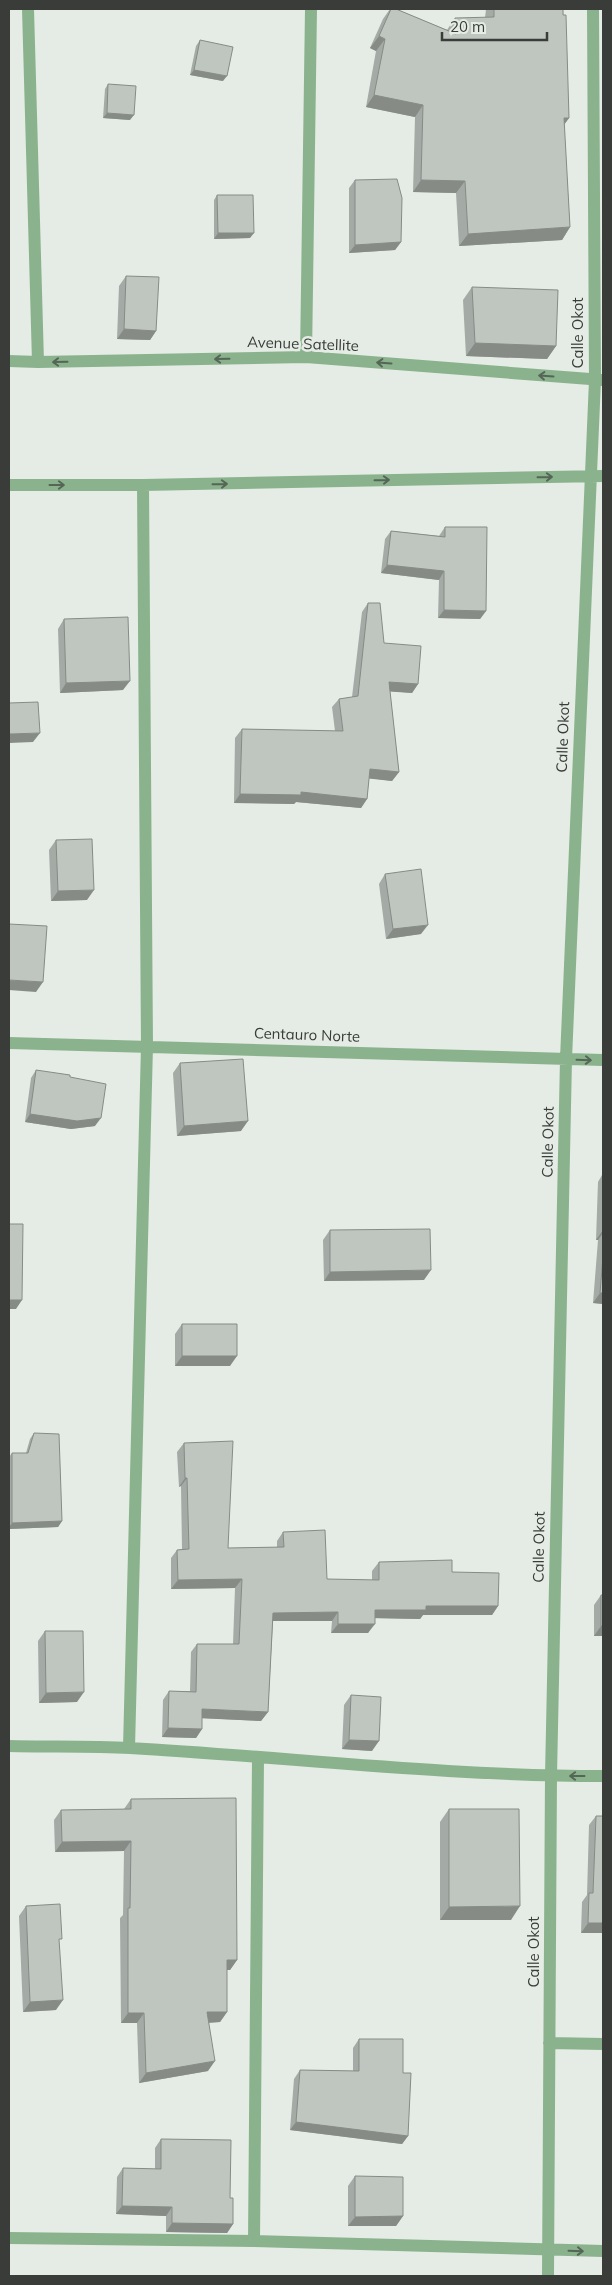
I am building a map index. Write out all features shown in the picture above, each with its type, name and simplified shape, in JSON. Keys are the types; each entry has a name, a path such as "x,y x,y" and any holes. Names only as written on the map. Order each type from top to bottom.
{"street":[{"path":"28,9 38,362"},
{"path":"306,357 312,9"},
{"name":"Calle Okot","path":"548,2276 551,1776 566,1059 597,476 599,380 593,9"},
{"name":"Avenue Satellite","path":"9,361 306,357 599,380"},
{"path":"9,485 143,485 597,476"},
{"path":"129,1748 147,1046 143,485"},
{"name":"Centauro Norte","path":"9,1043 603,1060"},
{"path":"9,1746 129,1748 551,1776 603,1776"},
{"path":"254,2241 258,1758"},
{"path":"549,2043 603,2044"},
{"path":"9,2238 254,2241 603,2252"}],"building":[{"path":"391,9 396,9 456,34 455,18 494,17 494,9 563,9 563,15 566,15 569,118 564,118 570,227 468,234 465,181 421,180 423,105 374,95 385,39 379,36"},
{"path":"200,40 233,47 227,76 194,70"},
{"path":"108,84 136,86 134,115 107,113"},
{"path":"397,179 402,198 401,242 355,245 355,180"},
{"path":"217,195 253,195 254,233 218,233"},
{"path":"126,276 159,277 156,331 124,329"},
{"path":"472,287 558,290 556,346 475,343"},
{"path":"445,527 487,527 486,611 444,610 444,571 387,565 391,531 445,537"},
{"path":"368,603 380,603 384,643 421,646 418,684 389,682 399,772 370,769 367,799 301,792 301,795 240,794 242,729 343,731 339,699 358,696"},
{"path":"128,617 130,681 66,683 64,619"},
{"path":"38,702 40,733 9,734 9,703"},
{"path":"92,839 94,890 58,891 56,840"},
{"path":"421,869 428,925 393,929 385,874"},
{"path":"9,924 47,926 43,982 9,980"},
{"path":"243,1059 248,1121 184,1126 180,1063"},
{"path":"36,1070 70,1075 70,1077 106,1084 101,1118 77,1121 30,1114"},
{"path":"9,1224 23,1224 22,1300 9,1300"},
{"path":"430,1229 431,1270 330,1272 330,1230"},
{"path":"603,1257 603,1293 600,1293"},
{"path":"182,1324 237,1324 237,1356 182,1356"},
{"path":"34,1433 59,1434 62,1521 12,1523 12,1453 28,1453"},
{"path":"233,1441 228,1548 284,1547 283,1532 325,1530 327,1579 379,1580 379,1562 452,1560 452,1572 499,1573 498,1606 426,1606 426,1610 375,1610 375,1624 338,1624 338,1612 273,1613 268,1712 202,1709 202,1729 168,1728 169,1691 196,1692 197,1644 239,1644 242,1579 178,1580 177,1550 189,1549 184,1443"},
{"path":"601,1595 603,1595 603,1626 601,1626"},
{"path":"45,1631 83,1631 84,1692 46,1693"},
{"path":"351,1695 381,1697 379,1741 349,1740"},
{"path":"236,1798 237,1960 227,1960 227,2012 207,2012 215,2061 146,2073 144,2013 128,2013 128,1908 130,1908 131,1841 62,1842 61,1810 131,1809 131,1799"},
{"path":"449,1809 519,1809 520,1906 449,1907"},
{"path":"596,1816 603,1816 603,1923 588,1923 589,1893 593,1893"},
{"path":"60,1904 62,1939 59,1939 63,2000 30,2002 26,1906"},
{"path":"359,2039 403,2039 403,2073 411,2073 408,2136 296,2122 300,2070 359,2071"},
{"path":"161,2139 231,2140 230,2198 233,2198 233,2224 172,2223 172,2207 122,2206 123,2168 161,2169"},
{"path":"355,2176 403,2177 403,2216 355,2217"}]}
